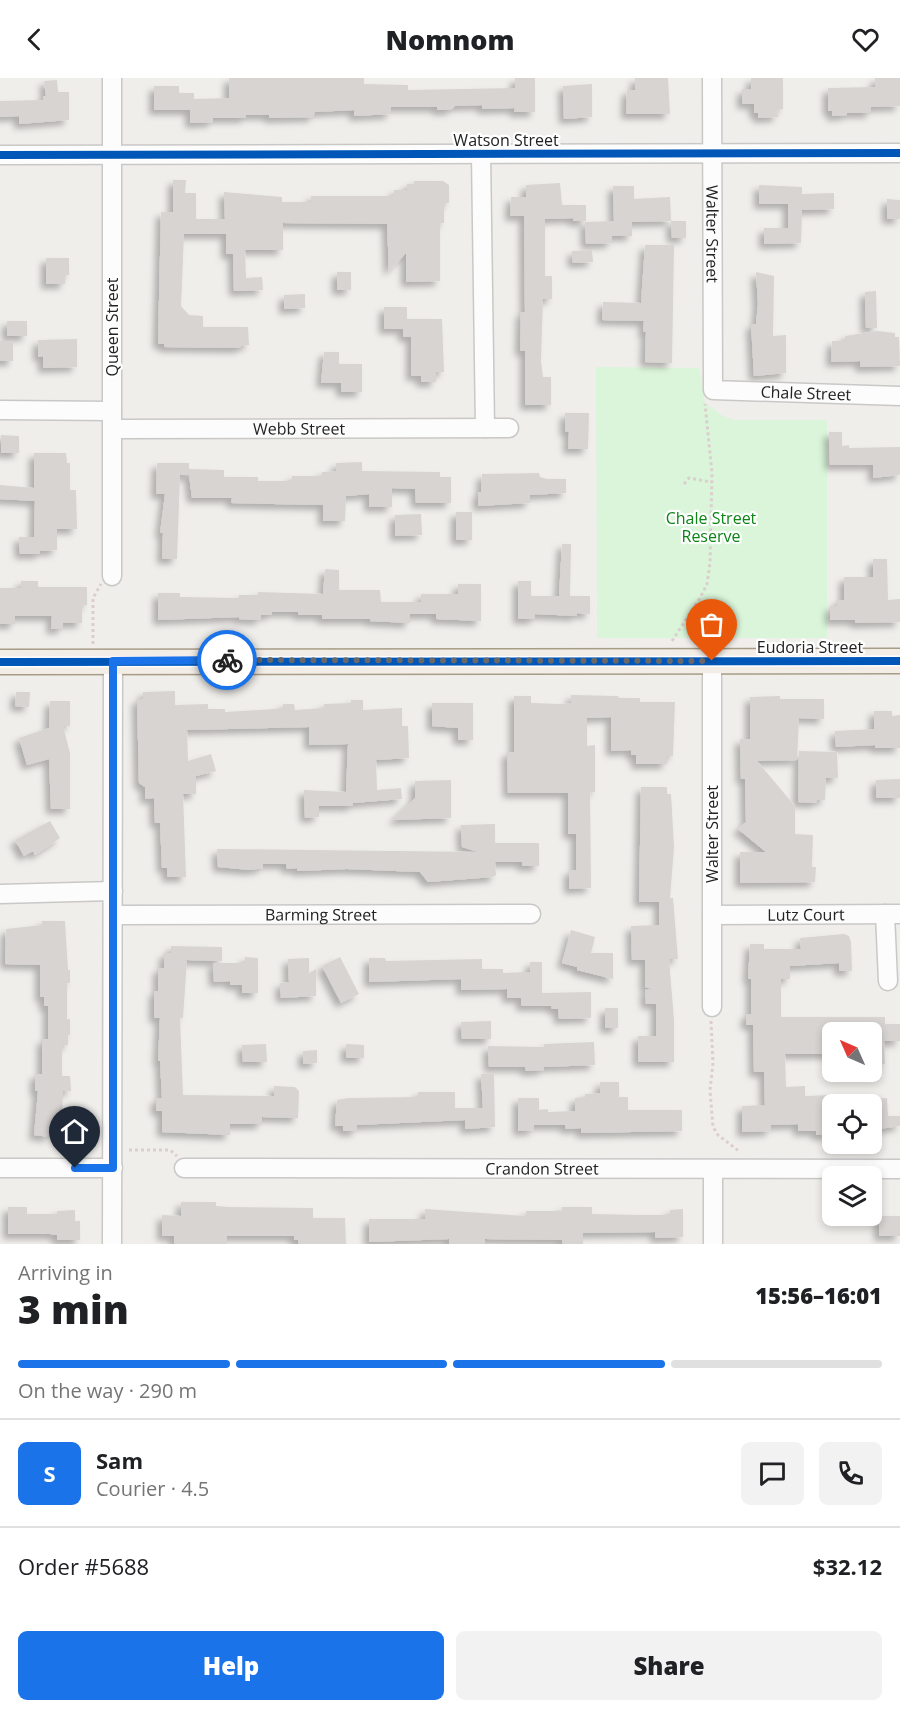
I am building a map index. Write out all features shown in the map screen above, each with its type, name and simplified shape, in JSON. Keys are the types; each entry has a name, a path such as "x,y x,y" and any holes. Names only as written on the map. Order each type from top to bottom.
{"main road":[{"name":"Eudoria Street","path":"0,662 900,661"}],"street":[{"name":"Queen Street","path":"112,78 112,576"},
{"name":"Walter Street","path":"712,78 713,390"},
{"name":"Watson Street","path":"0,155 900,153"},
{"path":"482,154 484,428"},
{"name":"Chale Street","path":"713,390 900,396"},
{"name":"Webb Street","path":"0,410 112,420 509,428"},
{"path":"103,661 113,891 112,1244"},
{"name":"Walter Street","path":"712,661 712,1007"},
{"path":"0,894 113,891"},
{"name":"Barming Street","path":"113,915 531,914"},
{"path":"888,981 893,914"},
{"name":"Lutz Court","path":"712,915 893,914"},
{"path":"0,1168 113,1168"},
{"name":"Crandon Street","path":"184,1168 900,1169"},
{"path":"713,1169 713,1244"}],"path":[{"path":"672,642 706,584 710,563 711,482 705,403 713,390"},
{"path":"684,484 689,478 711,482"},
{"path":"103,661 93,598 98,587 112,576"},
{"path":"712,1007 713,1063 710,1090 713,1127 718,1135 739,1151 741,1168"},
{"path":"113,1149 170,1150 175,1152 184,1168"}],"green space":[{"name":"Chale Street Reserve","path":"596,367 699,368 705,403 723,416 735,420 827,420 827,638 597,638"}],"building":[{"path":"229,78 364,78 364,84 408,85 408,90 515,88 515,78 535,78 535,112 514,112 515,108 482,109 482,105 455,106 451,110 437,110 437,107 391,107 391,114 354,116 354,110 315,112 313,117 269,118 269,115 246,115 246,118 213,118 213,122 190,123 190,110 154,110 154,86 179,86 179,93 194,93 194,99 229,98"},
{"path":"635,78 668,78 670,114 626,114 627,90 635,90"},
{"path":"751,78 783,78 783,109 777,109 778,117 758,118 758,113 754,113 754,104 742,104 742,89 751,89"},
{"path":"875,78 900,78 900,106 871,107 871,113 847,113 847,115 832,116 832,111 828,111 828,88 875,87"},
{"path":"57,80 58,92 69,92 69,120 19,124 19,116 0,117 0,101 43,100 43,96 46,96 44,81"},
{"path":"592,84 592,117 564,119 563,86"},
{"path":"173,180 186,180 185,193 196,193 196,219 225,219 224,192 282,197 282,202 311,202 311,196 394,196 394,190 407,190 407,184 414,184 414,181 443,181 449,185 449,203 444,203 444,223 440,223 440,281 406,282 406,253 389,271 387,224 283,223 283,250 245,250 246,278 262,277 263,290 234,291 233,254 226,254 226,234 184,234 181,306 189,315 203,316 203,327 248,327 249,345 241,346 241,348 164,347 164,344 158,344 161,212 173,212"},
{"path":"560,183 562,205 586,205 586,221 573,221 573,218 545,219 545,276 552,276 552,299 543,299 541,361 543,377 551,377 551,405 525,405 525,351 520,351 521,312 525,312 524,216 510,216 511,197 526,197 526,185"},
{"path":"759,185 802,187 802,194 834,193 834,209 802,210 801,243 764,244 764,228 788,228 788,204 759,204"},
{"path":"613,186 634,186 634,199 670,197 671,221 632,222 632,236 612,236 612,243 586,244 585,222 614,221"},
{"path":"887,199 900,200 900,219 887,219"},
{"path":"671,221 686,221 686,238 672,238"},
{"path":"645,245 674,245 672,363 645,362 644,321 602,320 603,302 641,303"},
{"path":"592,250 593,262 573,263 572,251"},
{"path":"46,258 69,258 69,275 65,275 65,284 46,284"},
{"path":"337,272 351,272 351,290 337,290"},
{"path":"756,272 774,276 773,336 786,335 786,373 754,376 751,324 756,324 758,304"},
{"path":"876,291 877,328 866,328 865,292"},
{"path":"305,294 305,308 284,309 284,295"},
{"path":"384,307 407,307 407,319 442,319 444,372 436,372 436,382 421,382 421,376 411,376 411,337 403,337 403,329 384,329"},
{"path":"7,321 27,321 27,336 7,336"},
{"path":"877,331 895,333 895,337 899,337 900,366 860,367 860,361 831,362 832,341 845,341 845,336"},
{"path":"77,339 77,367 43,368 43,356 38,357 38,340"},
{"path":"0,341 13,341 13,361 0,361"},
{"path":"324,352 339,352 339,364 362,364 362,392 341,392 341,383 321,383"},
{"path":"565,413 589,413 588,449 568,449 569,432 565,431"},
{"path":"829,432 842,432 842,446 849,445 849,448 900,447 900,475 873,478 873,465 830,465"},
{"path":"1,435 19,436 19,453 1,453"},
{"path":"34,453 66,453 67,463 70,463 70,490 76,490 77,529 57,529 57,550 40,551 40,554 20,554 19,537 34,537 35,501 0,499 0,485 34,488"},
{"path":"362,462 362,471 440,472 440,477 451,477 451,503 416,503 415,489 392,488 392,507 369,507 369,494 346,496 345,521 323,521 323,505 231,503 232,498 192,498 189,475 180,475 177,559 162,559 163,533 160,533 165,494 156,494 157,463 189,463 189,469 224,470 224,477 258,477 258,481 292,481 292,476 322,476 322,472 336,471 336,463"},
{"path":"539,473 540,477 547,479 566,479 566,493 530,495 530,503 478,506 482,474"},
{"path":"456,512 472,512 472,540 456,540"},
{"path":"421,514 422,535 395,536 395,515"},
{"path":"562,544 571,544 570,596 590,596 590,614 577,613 577,616 535,614 535,619 518,619 518,581 531,581 531,596 559,596"},
{"path":"873,559 887,559 888,600 900,599 900,622 855,623 855,620 830,620 830,606 837,606 837,600 844,600 844,577 873,577"},
{"path":"325,569 339,570 339,590 380,590 381,602 421,602 421,594 458,594 458,584 481,584 481,621 436,619 436,614 410,614 410,623 370,621 370,619 322,619 322,615 298,615 298,612 272,612 272,615 261,615 261,620 239,619 239,617 158,620 158,593 180,593 180,597 239,598 239,595 258,595 258,592 323,594"},
{"path":"21,581 38,581 38,587 87,587 87,605 82,605 82,623 63,623 63,629 51,629 52,616 15,616 15,624 0,624 0,588 21,588"},
{"path":"175,691 175,705 208,704 208,709 225,709 225,712 276,709 283,707 283,704 294,704 295,710 324,708 324,704 351,703 351,700 363,700 363,710 402,708 402,726 408,726 409,758 376,760 377,790 401,788 402,799 353,803 353,806 319,806 319,817 305,818 304,790 346,792 348,744 309,745 309,727 187,730 188,761 211,754 216,771 196,776 196,794 183,794 186,877 167,877 167,868 162,868 160,823 155,823 154,798 145,799 145,787 139,783 137,699 143,699 143,692"},
{"path":"16,692 30,692 29,707 15,706"},
{"path":"571,695 640,698 640,702 675,702 673,756 667,756 667,764 636,764 636,755 631,755 631,750 611,751 611,717 587,718 587,746 595,745 595,792 590,792 591,888 569,889 569,870 576,870 576,834 568,834 568,793 508,793 507,752 514,752 514,696 531,696 531,703 561,704 571,703"},
{"path":"780,696 780,699 824,699 824,719 799,718 797,760 757,761 795,806 795,834 813,835 812,867 816,867 815,882 740,883 740,852 766,852 738,829 746,822 745,779 741,779 740,739 750,739 750,697"},
{"path":"50,701 70,701 70,726 63,726 70,753 70,809 51,809 49,759 27,765 19,738 49,728"},
{"path":"432,703 473,703 473,740 458,740 458,728 432,726"},
{"path":"874,711 892,711 892,716 900,715 900,748 875,748 875,745 836,747 835,731 874,729"},
{"path":"799,751 837,752 838,778 826,778 825,800 817,800 817,803 798,802"},
{"path":"900,779 900,798 876,798 876,780"},
{"path":"451,780 451,818 393,820 415,798 415,781"},
{"path":"641,787 667,787 667,794 671,794 674,847 670,898 673,898 678,959 669,959 674,1020 674,1062 638,1062 638,1036 656,1036 656,1004 646,1004 645,990 652,989 645,987 645,960 632,960 631,926 659,925 659,902 639,902"},
{"path":"50,821 60,838 35,855 33,851 24,856 15,840"},
{"path":"495,824 495,843 539,843 539,866 522,866 522,862 495,862 496,875 493,877 428,882 420,872 347,869 297,871 297,868 287,869 286,864 263,864 263,868 250,870 218,867 217,849 478,852 462,847 461,825"},
{"path":"42,921 65,921 68,970 70,970 70,983 67,983 67,1019 70,1019 70,1035 68,1035 68,1045 62,1045 62,1076 70,1076 71,1091 63,1091 62,1122 59,1122 59,1131 50,1131 50,1137 34,1135 38,1091 35,1091 35,1074 42,1074 42,1039 48,1039 48,1006 44,1006 44,997 40,997 40,965 5,964 6,929 42,925"},
{"path":"571,930 595,937 591,953 613,953 613,979 577,970 577,967 562,963"},
{"path":"844,934 849,936 852,971 839,971 839,963 790,966 790,979 781,979 781,1017 885,1017 885,1024 900,1024 900,1041 884,1041 885,1064 882,1064 882,1022 822,1022 822,1054 785,1054 786,1087 805,1086 805,1096 822,1095 822,1135 816,1135 816,1131 798,1131 798,1124 771,1125 771,1131 742,1132 742,1106 765,1105 764,1072 754,1072 753,1025 746,1025 746,1014 751,1014 751,979 748,979 750,944 764,944 764,949 801,949 800,938"},
{"path":"171,946 222,947 222,961 187,960 183,1018 180,1018 183,1095 274,1096 274,1086 295,1087 299,1091 298,1118 262,1117 262,1124 230,1124 230,1135 162,1132 162,1111 156,1111 156,1098 162,1098 160,1061 158,1061 160,1018 154,1018 154,991 158,991 158,968 164,968 164,953 171,953"},
{"path":"245,957 258,958 258,993 242,993 242,985 230,985 230,981 214,982 213,963 245,963"},
{"path":"340,957 359,994 341,1003 322,966"},
{"path":"309,958 309,973 316,969 316,996 281,998 280,983 289,982 288,959"},
{"path":"369,958 385,958 386,961 482,959 482,969 503,969 503,973 530,972 530,962 542,962 542,993 591,992 591,1018 559,1019 558,1009 552,1009 551,1006 521,1006 521,998 507,998 507,989 461,990 461,979 369,982"},
{"path":"605,1008 618,1008 618,1028 605,1028"},
{"path":"491,1021 491,1039 462,1039 461,1022"},
{"path":"594,1042 595,1065 544,1067 544,1070 526,1071 525,1067 489,1067 488,1046 544,1047 544,1044"},
{"path":"266,1044 267,1062 243,1062 242,1045"},
{"path":"346,1044 364,1045 364,1058 346,1058"},
{"path":"317,1050 317,1063 303,1064 303,1051"},
{"path":"481,1074 494,1074 495,1127 465,1129 465,1120 357,1125 357,1131 343,1131 343,1126 335,1126 337,1100 349,1098 418,1097 418,1092 455,1092 455,1108 483,1108"},
{"path":"600,1082 619,1082 619,1097 628,1097 628,1110 682,1110 682,1131 581,1133 581,1128 566,1129 565,1125 534,1125 534,1130 518,1131 518,1098 539,1098 539,1110 575,1111 575,1098 585,1097 585,1094 600,1093"},
{"path":"882,1098 887,1098 888,1116 900,1116 900,1126 882,1129"},
{"path":"181,1202 216,1202 216,1206 229,1207 313,1208 313,1218 345,1218 346,1244 298,1244 294,1236 227,1236 227,1244 174,1244 174,1236 162,1236 162,1215 181,1216"},
{"path":"8,1207 27,1207 27,1214 57,1214 57,1211 75,1210 75,1221 80,1221 80,1240 57,1240 57,1235 50,1234 8,1234"},
{"path":"562,1207 592,1207 592,1214 640,1215 670,1215 670,1210 683,1209 683,1237 655,1238 655,1232 583,1233 583,1244 562,1244 562,1240 485,1239 485,1244 449,1244 449,1239 369,1242 369,1219 425,1219 425,1209 526,1216 526,1211 562,1211"},
{"path":"882,1216 900,1216 900,1236 879,1236"}],"cycle path":[{"path":"0,155 900,153"},
{"path":"0,662 900,661"}],"way so far":[{"path":"227,660 712,661"}],"route":[{"path":"75,1168 113,1168 113,661 227,660"}]}
